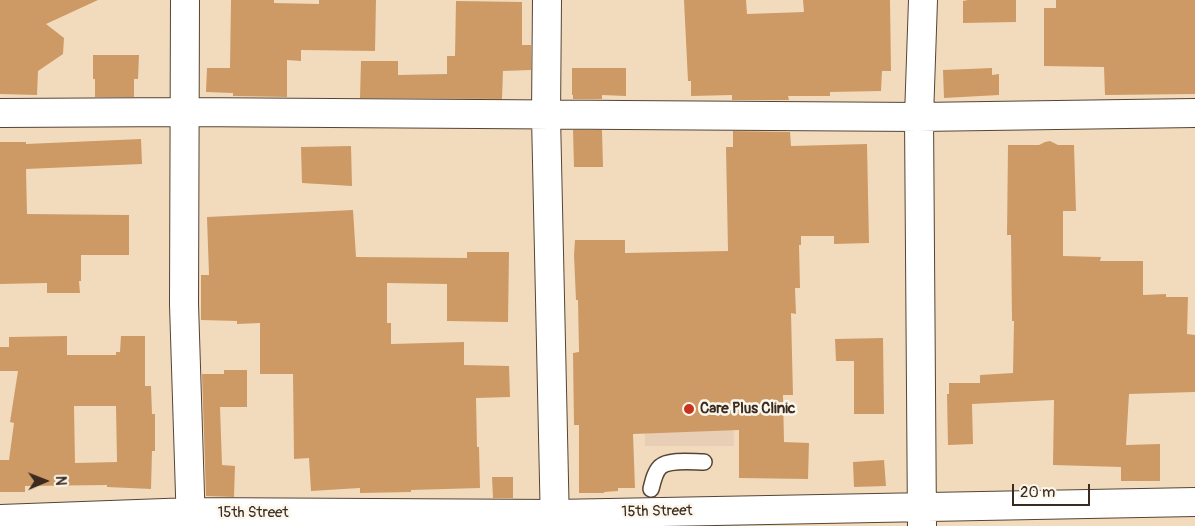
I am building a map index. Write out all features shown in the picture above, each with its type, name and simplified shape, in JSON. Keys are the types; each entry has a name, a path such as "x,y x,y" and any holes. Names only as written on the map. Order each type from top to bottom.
{"street":[{"path":"185,0 184,304 192,519"},
{"path":"547,0 546,116 555,520"},
{"path":"922,517 919,117 923,0"},
{"path":"0,113 184,112 546,116 919,117 1195,112"},
{"name":"15th Street","path":"0,519 555,520 922,517 1195,502"}],"lane":[{"path":"651,489 653,478 660,467 670,462 704,462"}],"shaded area":[{"name":"Care Plus Clinic","path":"733,371 734,446 645,446 643,372"}],"building":[{"path":"0,0 98,0 46,24 64,38 63,54 38,71 37,95 0,94"},
{"path":"231,0 274,0 274,3 319,4 319,0 376,0 375,51 301,50 301,61 287,60 287,97 233,96 233,93 206,92 207,68 230,68"},
{"path":"684,0 746,0 747,14 804,12 803,0 890,0 891,71 882,71 881,91 830,92 830,96 788,96 789,100 732,100 732,95 691,96 691,81 688,81"},
{"path":"1016,0 1016,22 963,23 963,1"},
{"path":"1056,0 1195,0 1195,94 1105,95 1104,67 1044,66 1044,8 1056,8"},
{"path":"456,1 522,2 522,45 531,45 531,70 503,71 502,99 360,98 361,61 398,61 398,75 447,74 447,56 455,56"},
{"path":"93,55 139,55 138,79 134,79 134,97 95,97"},
{"path":"572,68 626,68 626,96 602,95 602,99 573,99"},
{"path":"992,68 992,75 999,74 999,95 944,98 943,70"},
{"path":"573,130 602,130 603,167 574,167"},
{"path":"733,131 790,132 791,146 867,144 869,243 834,244 834,236 801,236 801,245 799,245 800,288 795,288 796,314 791,313 793,395 783,395 784,442 809,443 808,479 739,478 739,430 633,434 635,488 618,488 618,491 604,493 579,493 579,425 574,425 573,353 579,352 578,300 576,300 574,255 575,240 625,240 625,253 728,251 726,147 733,147"},
{"path":"141,139 142,164 26,169 27,214 129,215 129,255 81,255 80,293 47,293 47,283 0,284 0,142 26,142 26,144"},
{"path":"1050,141 1058,145 1074,145 1076,211 1063,211 1063,256 1101,257 1100,261 1143,261 1143,295 1166,294 1166,297 1188,297 1187,334 1195,335 1195,392 1129,394 1126,445 1160,444 1160,481 1121,481 1121,467 1053,465 1054,400 972,404 973,444 948,445 947,394 949,394 949,383 980,383 980,375 1013,373 1014,321 1012,321 1011,235 1007,235 1008,145 1039,145"},
{"path":"351,146 352,186 302,183 301,147"},
{"path":"353,210 356,257 467,258 467,252 509,252 508,322 447,321 447,284 387,283 387,323 391,323 391,344 464,342 464,365 509,366 510,397 476,398 480,488 360,493 360,488 311,491 309,458 294,459 293,374 260,374 260,323 237,324 237,321 201,320 201,275 209,275 207,217"},
{"path":"67,336 67,355 116,355 116,352 120,352 121,336 145,336 145,386 151,386 152,414 155,414 155,451 152,451 151,489 107,487 107,485 25,486 25,492 0,492 0,460 9,460 14,423 10,422 18,371 0,371 0,347 9,347 9,337","holes":["74,406 116,406 117,462 75,463"]},
{"path":"883,338 884,414 854,414 854,361 836,361 835,339"},
{"path":"224,370 247,370 247,407 220,407 222,465 235,466 234,497 206,496 202,374 224,374"},
{"path":"884,460 886,486 854,487 853,462"},
{"path":"492,477 513,477 513,498 493,498"}],"place":[{"name":"Care Plus Clinic","path":"689,409"}]}
